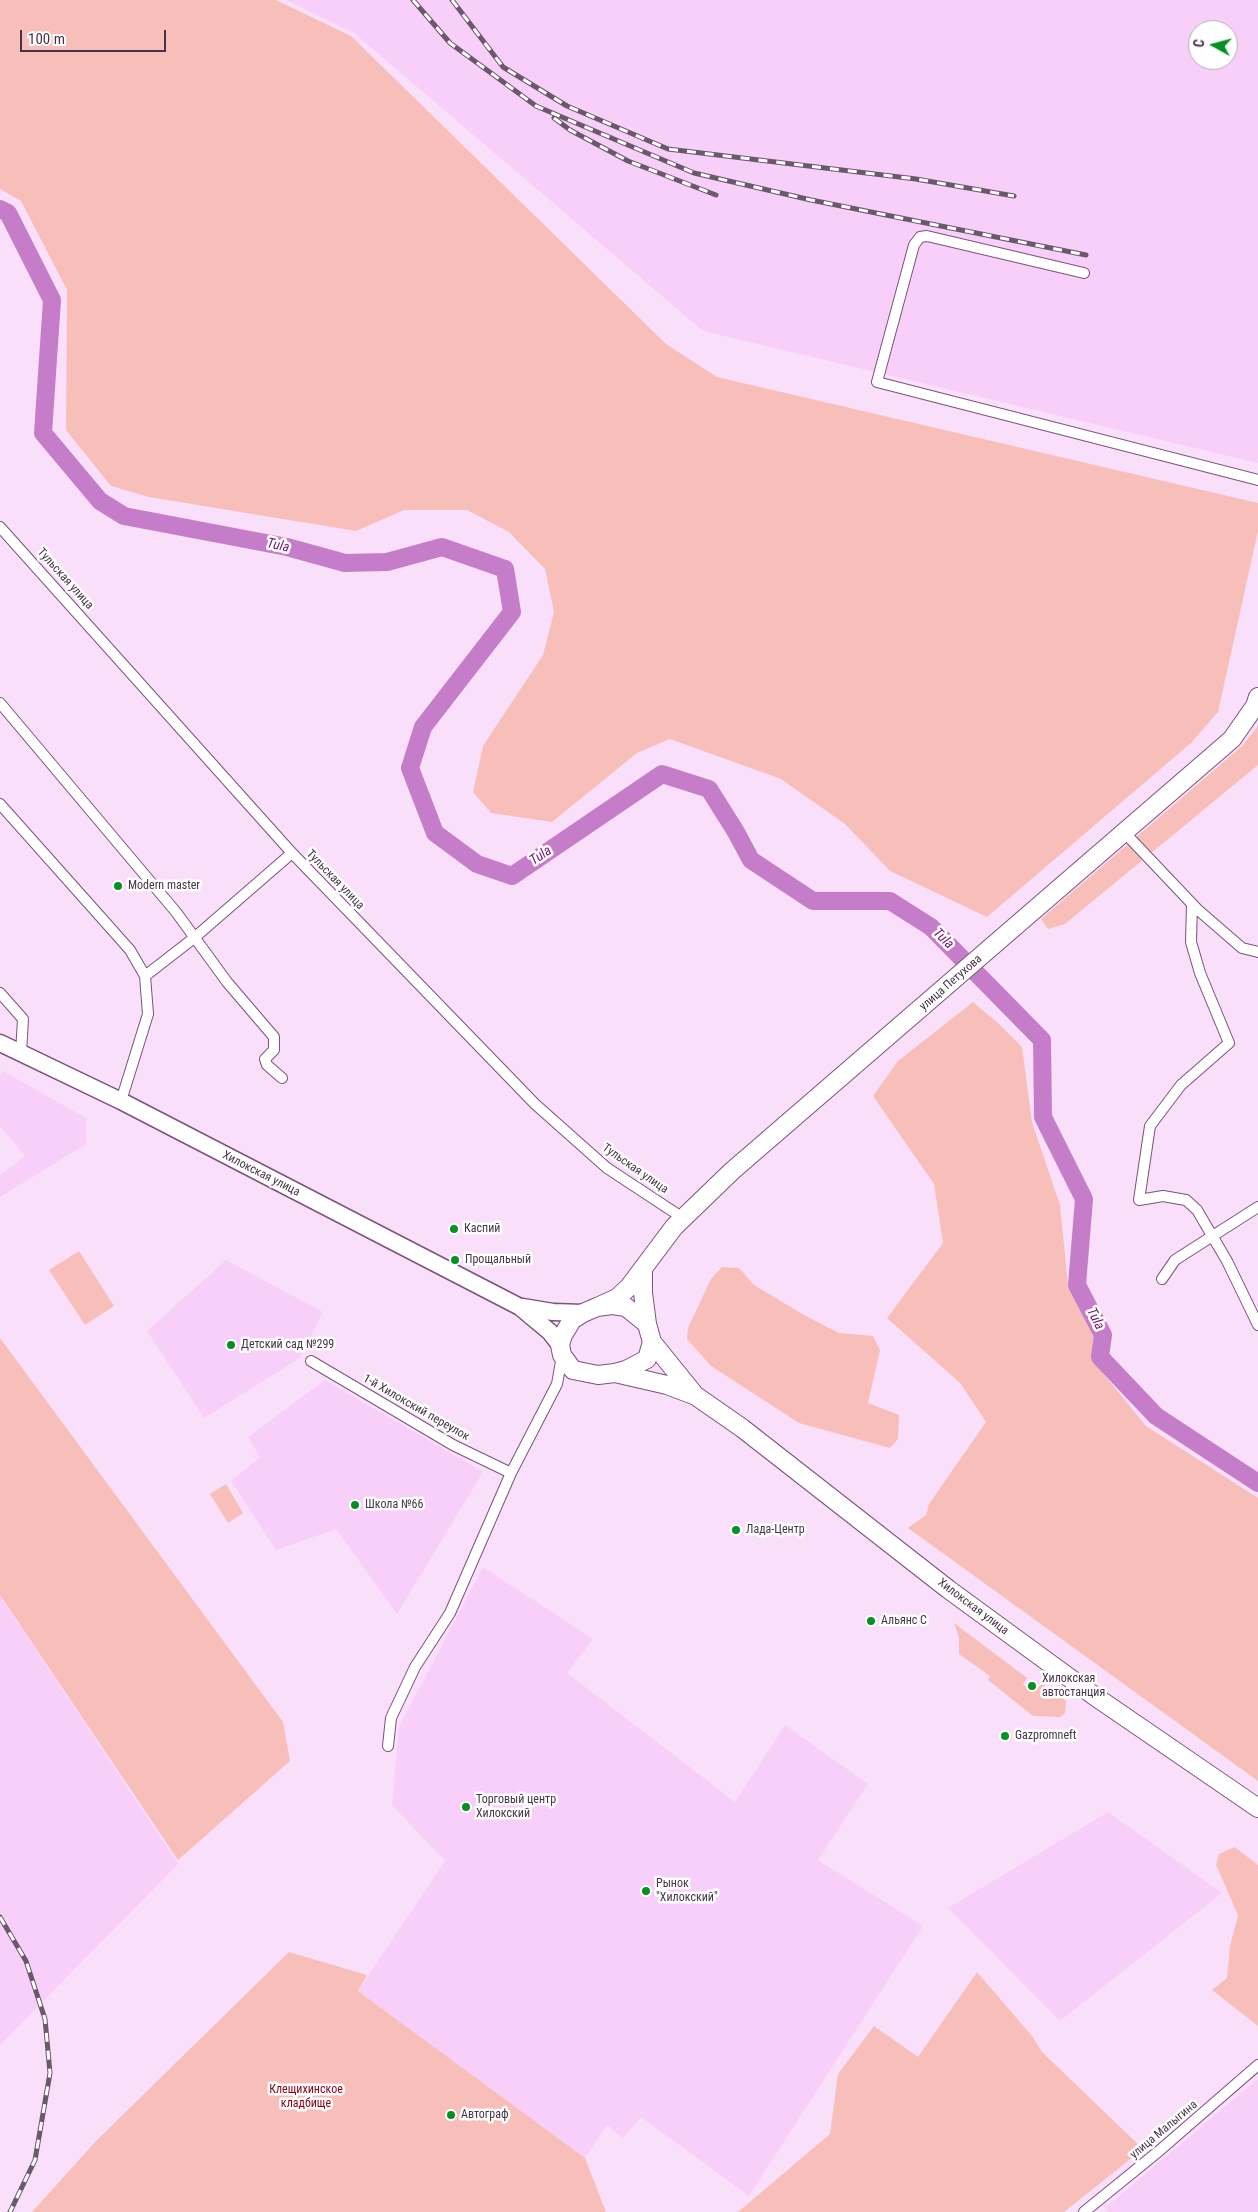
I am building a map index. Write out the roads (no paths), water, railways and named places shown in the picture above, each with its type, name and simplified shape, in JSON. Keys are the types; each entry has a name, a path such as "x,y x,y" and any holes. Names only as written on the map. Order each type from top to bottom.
{"highway":[{"name":"улица Петухова","path":"590,1310 617,1298 629,1287 674,1227 732,1171 1232,739 1255,706 1258,697"},
{"path":"643,1269 647,1324 652,1342 696,1396"},
{"path":"647,1324 626,1307 612,1305 590,1310 572,1320 563,1335 561,1350 573,1370 598,1375 626,1370 647,1359 652,1342"},
{"path":"615,1373 667,1385 696,1396"},
{"name":"Хилокская улица","path":"696,1396 742,1428 964,1601 1093,1695 1258,1808"}],"main road":[{"name":"Хилокская улица","path":"0,1043 121,1101 520,1307"},
{"path":"520,1307 553,1312 590,1310"},
{"path":"520,1307 550,1332 561,1350"}],"street":[{"path":"1084,273 927,236 920,237 914,245 877,382 1258,480"},
{"name":"Тульская улица","path":"0,528 292,853 535,1104 606,1168 683,1218"},
{"path":"0,703 176,912 194,938 274,1037 274,1050 265,1059 267,1065 282,1078"},
{"path":"0,804 130,950 145,976 148,1014 121,1101"},
{"path":"1124,832 1192,904 1242,948 1258,952"},
{"path":"145,976 194,938 292,853"},
{"path":"1192,904 1191,942 1200,973 1229,1043 1181,1086 1150,1126 1139,1200 1163,1196 1186,1200 1197,1210 1228,1261 1258,1325"},
{"path":"0,993 23,1019 21,1053"},
{"path":"1162,1279 1175,1260 1258,1207"},
{"path":"388,1746 391,1718 415,1667 450,1613 511,1473 557,1384 561,1350"},
{"name":"1-й Хилокский переулок","path":"310,1361 453,1444 511,1473"},
{"path":"557,1384 582,1373"},
{"name":"улица Малыгина","path":"1084,2212 1258,2065"}],"waterway":[{"name":"Tula","path":"0,209 8,213 52,300 43,433 100,501 124,516 287,547 345,563 387,562 442,547 505,569 512,612 423,727 410,768 435,833 477,864 512,876 662,774 709,789 751,860 813,901 890,901 931,927 1042,1040 1043,1117 1084,1199 1077,1285 1103,1335 1100,1357 1156,1416 1258,1483"}],"railway":[{"path":"413,0 450,43 536,106 694,173 811,200 1086,255"},
{"path":"452,0 503,67 567,106 668,149 916,179 1014,196"},
{"path":"554,118 570,130 628,161 716,195"},
{"path":"0,1917 26,1961 45,2019 50,2073 35,2160 10,2212"}],"place":[{"name":"Modern master","path":"118,886"},
{"name":"Каспий","path":"454,1229"},
{"name":"Прощальный","path":"455,1260"},
{"name":"Детский сад №299","path":"231,1345"},
{"name":"Школа №66","path":"355,1505"},
{"name":"Лада-Центр","path":"736,1530"},
{"name":"Альянс С","path":"871,1621"},
{"name":"Хилокская автостанция","path":"1032,1686"},
{"name":"Gazpromneft","path":"1005,1736"},
{"name":"Торговый центр Хилокский","path":"466,1807"},
{"name":"Рынок \"Хилокский\"","path":"646,1891"},
{"name":"Автограф","path":"451,2115"}],"park label":[{"name":"Клещихинское кладбище","path":"306,2097"}]}
